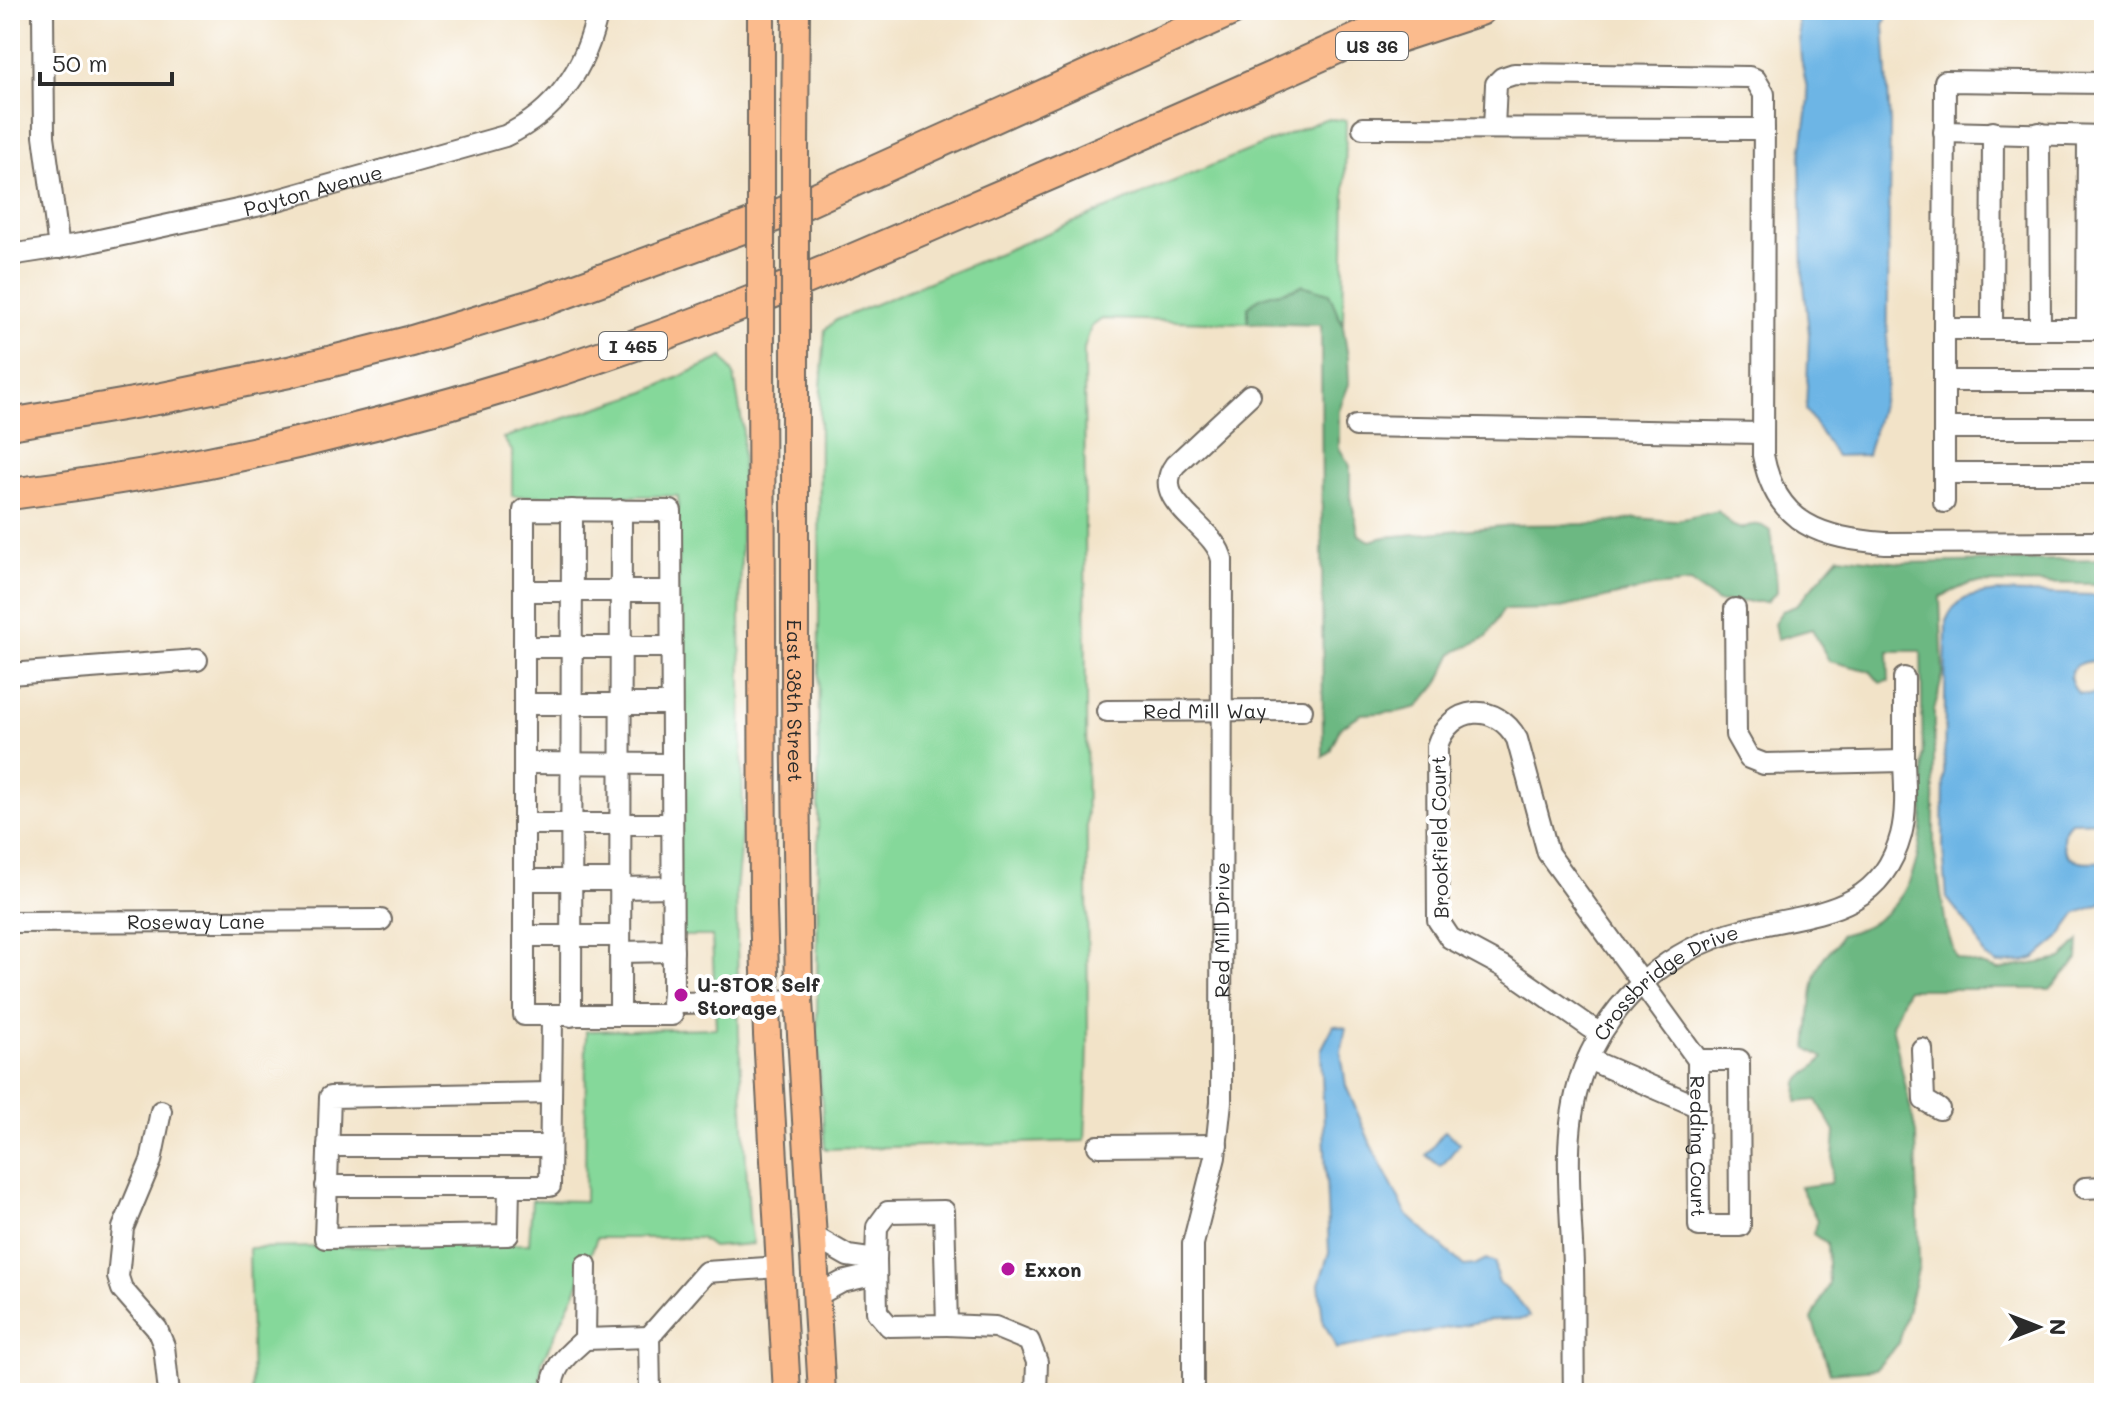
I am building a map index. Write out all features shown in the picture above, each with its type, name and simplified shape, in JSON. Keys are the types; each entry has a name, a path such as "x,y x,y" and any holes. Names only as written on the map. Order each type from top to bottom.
{"highway":[{"path":"10,424 163,398 289,372 412,341 535,304 778,215 1232,10"},
{"name":"I 465","path":"10,494 131,475 295,443 479,395 596,358 776,292 1422,10"},
{"name":"US 36","path":"1264,81 1480,10"}],"main road":[{"name":"East 38th Street","path":"761,10 761,802 766,1001 787,1393"},
{"name":"East 38th Street","path":"796,10 795,693 799,1000 822,1393"}],"street":[{"path":"43,10 44,136 59,248"},
{"name":"Payton Avenue","path":"10,255 59,248 256,206 489,142 521,128 547,108 575,75 583,61 598,10"},
{"path":"1494,128 1496,84 1514,74 1755,79 1764,94 1762,433 1765,469 1779,501 1806,525 1830,535 1885,543 2104,542"},
{"path":"1944,502 1945,81 2104,83"},
{"path":"1363,128 1764,129"},
{"path":"1944,132 2096,136 2096,329 1944,329"},
{"path":"1992,329 1993,132"},
{"path":"2039,133 2040,329"},
{"path":"1944,381 2104,381"},
{"name":"Red Mill Drive","path":"1193,1393 1193,1244 1217,1145 1221,1102 1221,553 1217,544 1171,496 1168,483 1175,465 1250,395"},
{"path":"1356,426 1762,433"},
{"path":"1944,428 2104,428"},
{"path":"1944,473 2104,473"},
{"path":"675,1004 671,511 524,510 524,1015 620,1015 675,1004 799,1000"},
{"path":"326,1186 550,1186 551,1093 572,936 572,510"},
{"path":"620,1015 621,510"},
{"path":"524,591 671,591"},
{"path":"1735,609 1736,735 1749,758 1764,764 1904,761"},
{"path":"524,647 671,647"},
{"path":"10,674 197,660"},
{"name":"Crossbridge Drive","path":"1574,1393 1569,1134 1588,1059 1600,1034 1641,983 1675,958 1722,936 1826,913 1862,894 1889,864 1901,835 1905,803 1904,678"},
{"path":"524,704 671,704"},
{"name":"Red Mill Way","path":"1107,711 1302,710"},
{"name":"Brookfield Court","path":"1600,1034 1504,967 1454,941 1441,927 1438,920 1437,746 1448,725 1457,718 1471,713 1488,714 1510,728 1517,739 1548,853 1641,983"},
{"path":"524,763 672,764"},
{"path":"524,824 672,824"},
{"path":"524,880 672,887"},
{"name":"Roseway Lane","path":"10,922 381,920"},
{"path":"524,936 572,936 673,951"},
{"name":"Redding Court","path":"1641,983 1698,1060 1699,1226 1740,1226 1739,1060 1698,1060"},
{"path":"1922,1049 1924,1100 1939,1109"},
{"path":"1588,1059 1699,1107"},
{"path":"509,1186 508,1235 325,1238 330,1097 551,1093"},
{"path":"161,1111 151,1161 123,1228 118,1277 122,1289 157,1329 164,1346 169,1393"},
{"path":"1098,1146 1217,1145"},
{"path":"328,1146 550,1146"},
{"path":"947,1325 944,1211 888,1212 877,1227 877,1312 889,1326 995,1327 1029,1341 1037,1362 1036,1393"},
{"path":"813,1236 848,1256 876,1267"},
{"path":"585,1339 586,1265"},
{"path":"650,1393 649,1337 706,1272 779,1267"},
{"path":"816,1296 876,1267"},
{"path":"552,1393 558,1363 585,1339 649,1337"}],"green space":[{"path":"1325,119 1346,120 1343,326 1329,294 1302,285 1290,292 1273,293 1248,307 1248,323 1102,319 1091,327 1084,349 1088,1045 1085,1141 825,1149 817,1033 820,403 825,330 836,320"},
{"path":"1302,285 1329,293 1343,326 1349,384 1339,410 1339,448 1350,466 1350,494 1359,535 1370,541 1514,525 1600,524 1637,518 1674,521 1718,511 1731,525 1741,529 1756,525 1771,531 1777,592 1766,602 1718,602 1690,583 1653,587 1556,609 1503,610 1487,637 1453,653 1439,682 1418,707 1397,712 1361,714 1340,728 1330,751 1323,757 1321,325 1248,323 1248,307 1255,301"},
{"path":"723,357 734,375 743,428 740,619 743,820 736,891 739,1035 753,1244 712,1247 700,1238 597,1238 542,1361 540,1383 447,1393 252,1393 249,1248 529,1244 532,1200 585,1201 586,1031 716,1028 712,936 678,936 678,496 512,496 512,451 503,438 646,392"},
{"path":"1839,556 1902,563 2104,559 2104,584 1971,583 1940,597 1943,674 1934,711 1934,848 1946,926 1956,958 1998,970 2062,959 2079,941 2078,959 2050,989 1907,989 1892,1025 1916,1133 1919,1266 1899,1343 1876,1369 1830,1373 1812,1319 1829,1284 1827,1244 1813,1234 1817,1220 1800,1187 1831,1183 1835,1132 1817,1100 1797,1102 1798,1082 1824,1058 1807,1048 1813,990 1818,968 1840,935 1869,925 1891,909 1906,889 1921,839 1923,812 1921,651 1888,651 1889,681 1880,683 1870,671 1829,661 1812,629 1777,639 1774,623 1782,611 1796,606"}],"water":[{"path":"1797,10 1889,10 1884,25 1890,123 1887,384 1867,455 1836,456 1806,410 1809,334 1803,274 1800,162 1809,99 1801,59"},
{"path":"1996,592 2092,595 2104,601 2104,662 2081,664 2075,667 2071,677 2078,693 2090,695 2104,689 2104,821 2071,822 2063,840 2071,858 2083,862 2104,861 2104,900 2077,913 2059,938 2035,958 1997,964 1985,957 1974,933 1947,898 1943,849 1946,621 1965,599"},
{"path":"1334,1025 1346,1028 1341,1052 1346,1086 1373,1149 1407,1215 1464,1266 1486,1259 1495,1263 1499,1281 1529,1317 1489,1320 1337,1349 1323,1321 1319,1284 1329,1252 1321,1050"},
{"path":"1445,1131 1460,1143 1441,1167 1426,1155"}],"place":[{"name":"U-STOR Self Storage","path":"681,995"},
{"name":"Exxon","path":"1008,1269"}]}
